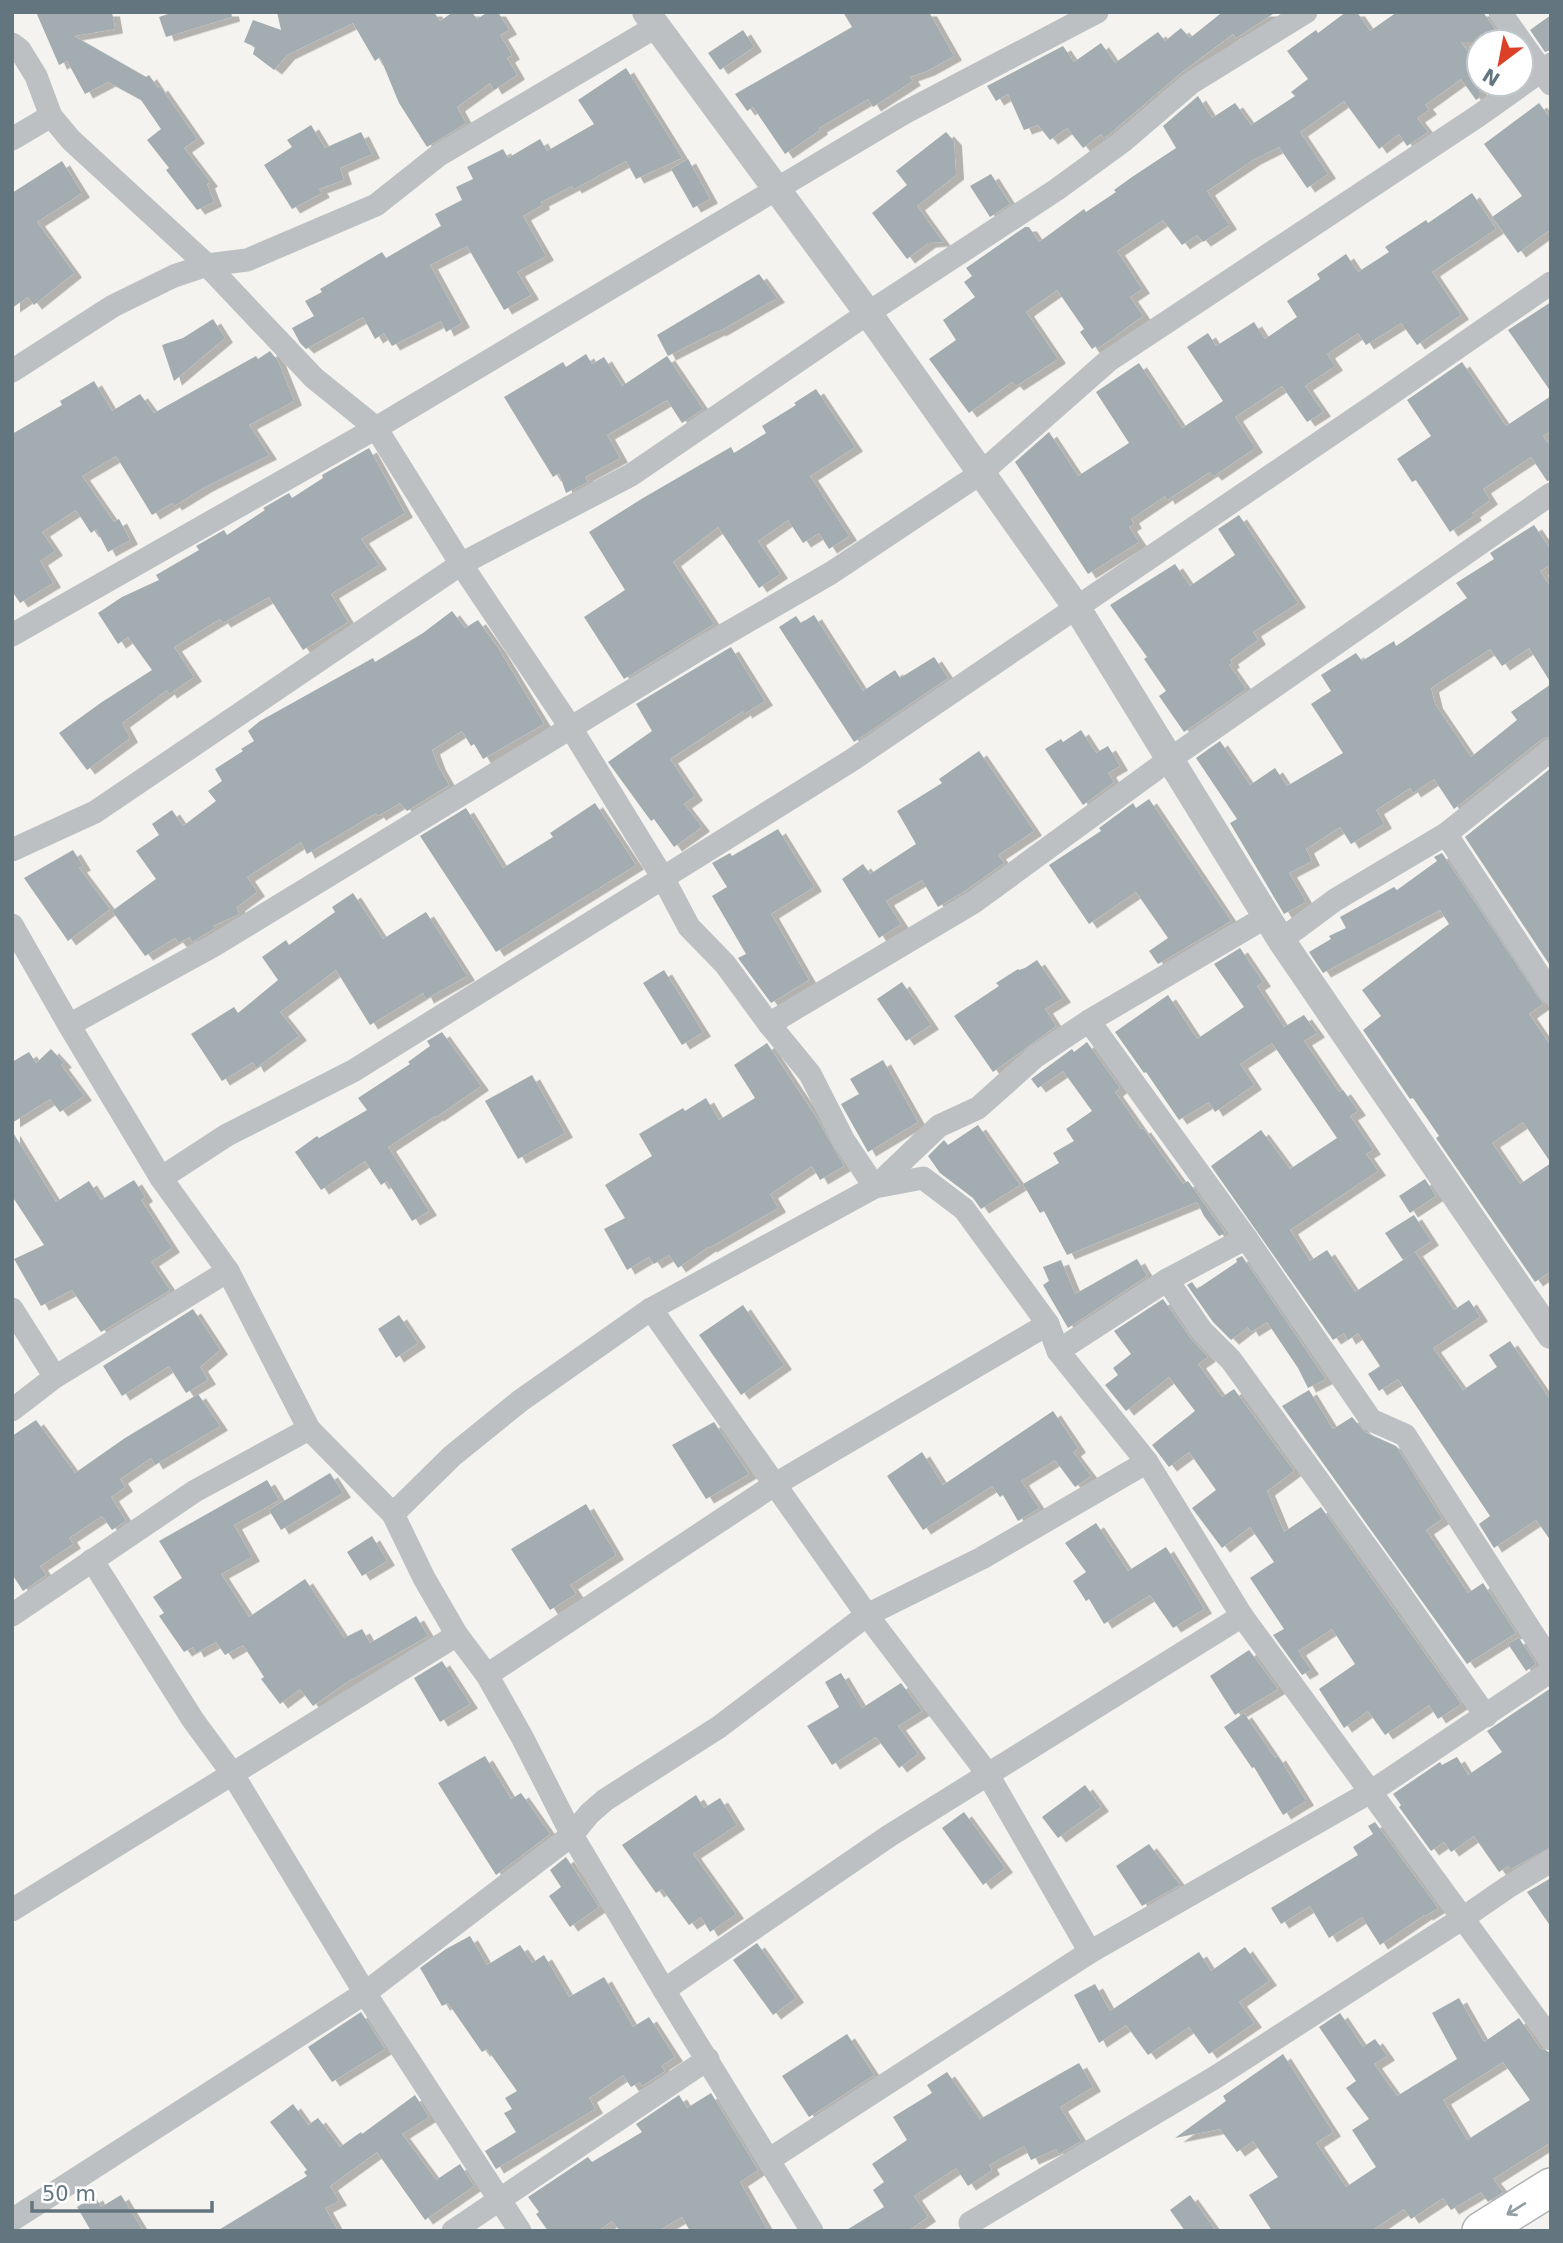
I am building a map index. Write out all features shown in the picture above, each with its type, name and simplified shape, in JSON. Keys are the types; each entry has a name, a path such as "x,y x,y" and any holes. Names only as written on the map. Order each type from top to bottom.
{"highway":[{"path":"1481,2231 1551,2187"}],"street":[{"path":"12,635 376,428 904,113 1097,12"},
{"path":"12,850 95,812 461,564 631,475 868,313 1056,190 1122,142 1191,83 1306,12"},
{"path":"69,1025 213,946 703,647 831,573 981,473 1108,361 1548,73 1500,12"},
{"path":"12,371 113,306 174,276 207,265 247,260 376,205 439,155 660,17 778,190 1077,608 1266,917 1551,1335"},
{"path":"12,44 20,50 36,76 51,116 71,140 207,265 314,378 376,428 461,564 571,728 663,878 689,927 725,964 810,1074 844,1141 875,1187"},
{"path":"12,139 51,116"},
{"path":"161,1178 227,1135 353,1071 852,760 1551,283"},
{"path":"769,1024 974,902 1170,759 1551,494"},
{"path":"1281,940 1335,901 1446,834 1551,750"},
{"path":"1446,834 1551,993"},
{"path":"393,1514 452,1456 520,1401 651,1309 875,1187 939,1126 978,1108 1035,1057 1089,1021 1266,917"},
{"path":"12,925 161,1178 228,1271 309,1429 393,1514 424,1578 457,1635 487,1675 572,1835 812,2231"},
{"path":"1089,1021 1246,1238 1371,1420 1405,1435 1551,1662"},
{"path":"875,1187 923,1178 964,1209 1048,1324 1058,1351 1147,1462 1242,1615 1551,2039"},
{"path":"1058,1351 1167,1280 1246,1238"},
{"path":"12,1410 55,1377 228,1271"},
{"path":"1167,1280 1202,1331 1238,1370 1486,1716"},
{"path":"12,1309 55,1377"},
{"path":"651,1309 867,1615 987,1773 1090,1952"},
{"path":"487,1675 774,1485 1048,1324"},
{"path":"12,1615 195,1491 309,1429"},
{"path":"12,2220 365,1993 572,1835 605,1800 719,1727 867,1615 982,1558 1147,1462"},
{"path":"92,1560 193,1720 232,1773 365,1993 520,2231"},
{"path":"664,1990 987,1773 1242,1615"},
{"path":"12,1910 457,1635"},
{"path":"769,2159 1090,1952 1371,1791 1551,1671"},
{"path":"971,2222 1214,2078 1551,1861"},
{"path":"453,2231 499,2197 708,2059"}],"building":[{"path":"36,12 112,12 115,29 74,36 146,77 149,75 158,88 160,86 197,139 184,148 210,182 207,184 214,202 197,210 166,170 169,168 147,140 161,129 141,100 108,82 85,94 67,61 59,65"},
{"path":"174,12 231,12 232,17 166,37 159,17"},
{"path":"277,12 434,12 440,21 453,12 472,12 477,19 488,12 498,12 509,30 500,35 512,55 507,58 517,75 494,90 490,83 457,107 466,123 427,147 399,103 380,57 375,61 353,23 287,55 274,70 253,54 255,47 244,42 253,20 281,30"},
{"path":"843,12 929,12 954,56 910,77 913,81 873,107 868,99 819,128 820,130 785,154 753,107 747,111 735,94 852,27"},
{"path":"1219,12 1276,12 1236,38 1233,34 1182,72 1104,138 1101,134 1083,148 1067,128 1050,140 1038,125 1024,130 1008,94 996,101 987,86 1063,46 1074,62 1101,43 1115,63 1158,32 1165,41 1181,28 1190,38 1220,14"},
{"path":"1346,12 1357,12 1370,31 1397,12 1483,12 1494,28 1465,28 1465,42 1461,42 1465,48 1465,85 1461,79 1425,105 1429,110 1417,118 1428,132 1407,146 1399,134 1379,149 1344,101 1300,132 1328,174 1307,188 1279,147 1253,160 1207,191 1229,225 1203,242 1197,235 1182,245 1163,220 1117,251 1142,289 1130,297 1143,316 1097,349 1096,346 1092,349 1080,332 1084,329 1057,290 1026,312 1058,359 1016,386 1012,382 969,413 929,359 956,340 943,320 975,297 964,282 972,276 966,268 1025,227 1029,227 1039,242 1084,209 1086,212 1116,192 1114,190 1176,148 1163,126 1198,96 1212,118 1235,103 1251,125 1295,96 1291,92 1308,79 1287,51 1316,30 1318,33"},
{"path":"1551,15 1551,50 1545,52 1535,37 1535,28 1533,28"},
{"path":"743,30 754,47 720,70 708,53"},
{"path":"626,68 682,158 636,179 626,161 574,189 572,186 541,202 542,205 523,216 546,256 517,272 531,295 504,310 467,246 430,265 462,323 446,332 441,321 392,346 384,333 375,339 363,317 306,349 300,343 292,328 314,316 305,301 382,252 386,258 441,226 435,214 462,200 456,187 473,179 467,167 503,149 508,158 540,139 547,151 594,124 578,100"},
{"path":"1539,103 1551,119 1551,229 1518,253 1492,217 1522,196 1484,144"},
{"path":"311,125 325,148 361,132 372,154 340,168 344,180 319,189 322,193 292,209 264,165 292,147 287,140"},
{"path":"946,132 954,141 956,175 917,206 943,242 928,243 907,259 872,213 907,185 896,171"},
{"path":"688,159 710,199 693,208 671,169"},
{"path":"62,161 82,193 37,222 74,273 34,305 28,297 12,308 12,193"},
{"path":"991,174 1010,204 990,217 970,186"},
{"path":"1472,193 1496,229 1432,272 1461,315 1417,345 1401,323 1366,345 1358,333 1327,354 1335,366 1305,386 1323,412 1307,422 1282,386 1235,417 1255,448 1214,476 1210,472 1167,500 1165,496 1131,519 1134,524 1129,527 1139,542 1088,574 1015,462 1049,432 1078,476 1129,443 1096,392 1139,363 1182,428 1223,401 1187,347 1208,333 1216,346 1254,322 1265,339 1297,317 1287,301 1320,279 1317,274 1346,254 1358,272 1389,252 1385,247 1426,220 1428,223"},
{"path":"759,274 777,298 718,332 668,356 657,335"},
{"path":"1551,302 1551,392 1508,330"},
{"path":"213,319 225,338 174,381 162,345 183,338"},
{"path":"270,351 278,361 294,401 249,425 269,455 152,515 116,456 82,476 114,522 119,519 130,540 108,552 96,529 91,533 76,510 42,532 55,551 40,561 53,583 20,603 12,591 12,434 62,405 60,401 94,381 112,411 140,394 154,413 256,356 258,359"},
{"path":"586,354 592,364 604,357 622,386 667,356 703,409 682,423 667,400 607,435 620,458 585,477 588,482 566,493 559,473 553,477 504,397 563,362 566,367"},
{"path":"1462,362 1506,426 1551,396 1551,431 1543,436 1551,447 1551,480 1547,481 1531,457 1483,489 1490,500 1472,513 1474,516 1450,532 1416,480 1412,482 1397,459 1431,436 1407,400"},
{"path":"816,389 855,447 810,476 849,536 829,549 819,533 803,543 788,520 758,541 780,574 759,588 718,527 673,562 714,624 624,679 584,617 625,590 589,532 731,447 734,453 766,433 762,426"},
{"path":"369,448 405,513 361,539 379,565 331,594 348,622 303,650 269,597 223,623 220,619 174,647 194,677 169,694 167,690 122,723 130,738 87,770 59,733 152,670 128,637 118,644 98,613 122,597 159,580 156,575 199,550 196,546 224,530 227,535 265,510 263,508 289,493 292,498 323,478 322,475"},
{"path":"1239,515 1298,603 1253,632 1258,640 1230,660 1232,663 1229,665 1246,689 1184,732 1159,696 1166,691 1144,659 1147,657 1110,605 1175,564 1190,586 1235,555 1218,529"},
{"path":"1534,525 1551,550 1551,564 1540,571 1551,588 1551,683 1529,648 1502,666 1490,649 1431,688 1435,704 1471,757 1517,720 1511,712 1551,684 1551,736 1542,739 1454,809 1434,779 1413,793 1410,788 1376,810 1384,824 1351,844 1340,827 1306,849 1312,861 1289,873 1306,902 1284,914 1230,823 1237,819 1196,758 1220,741 1250,785 1275,768 1287,786 1343,753 1311,704 1331,691 1321,675 1356,653 1362,661 1394,641 1396,646 1467,598 1456,583 1494,559 1490,553"},
{"path":"452,611 465,628 478,620 544,724 483,759 462,731 432,750 449,785 407,811 400,803 378,816 376,813 307,854 301,842 247,877 257,892 237,907 239,914 213,926 215,928 192,942 190,937 179,943 175,938 145,956 112,911 156,879 136,851 159,835 152,824 172,810 183,826 216,801 208,791 222,781 215,769 254,741 248,731 260,721 373,658 375,662 423,633"},
{"path":"814,615 863,691 895,670 900,678 934,657 948,678 854,742 779,627 796,616 801,623"},
{"path":"731,647 765,701 744,714 743,711 670,759 695,796 684,804 702,827 674,847 654,819 651,821 608,762 652,731 636,704"},
{"path":"1081,730 1096,753 1108,746 1120,766 1108,773 1114,782 1083,805 1045,749 1061,739 1063,742"},
{"path":"979,751 1034,831 998,855 1004,863 938,907 922,880 886,901 901,924 879,938 842,879 863,864 870,874 916,844 897,811 942,783 939,779"},
{"path":"1551,768 1551,967 1465,837"},
{"path":"1149,799 1231,921 1158,964 1149,951 1168,938 1136,892 1089,924 1049,865 1101,831 1099,828 1133,803 1136,808"},
{"path":"595,803 636,865 496,952 420,836 466,808 503,868 553,837 550,833"},
{"path":"778,829 814,887 771,914 809,980 771,1003 738,958 746,954 712,896 727,887 712,863 730,853 732,856"},
{"path":"73,850 83,866 79,868 110,909 68,941 24,878"},
{"path":"1442,853 1543,1004 1529,1014 1551,1046 1551,1163 1551,1271 1535,1282 1436,1138 1439,1136 1363,1030 1381,1016 1362,990 1449,924 1440,910 1323,973 1309,952 1331,939 1329,936 1346,928 1340,917 1394,887 1397,890 1437,861 1434,857","holes":["1523,1122 1551,1163 1520,1184 1492,1143"]},
{"path":"353,893 383,939 426,912 467,976 426,999 423,993 370,1025 336,970 280,1012 299,1036 256,1068 253,1062 222,1081 191,1034 234,1007 238,1013 278,980 262,957 286,940 289,945 335,912 332,907"},
{"path":"1240,948 1263,982 1257,986 1284,1027 1304,1015 1317,1033 1304,1041 1339,1092 1343,1090 1358,1111 1350,1116 1373,1150 1366,1154 1378,1171 1290,1230 1310,1261 1327,1250 1355,1292 1415,1252 1454,1310 1469,1300 1480,1317 1433,1348 1463,1390 1497,1367 1489,1355 1510,1341 1551,1401 1551,1541 1536,1520 1494,1548 1479,1524 1490,1516 1398,1379 1379,1391 1368,1374 1380,1366 1358,1333 1348,1340 1344,1333 1333,1340 1211,1166 1261,1130 1290,1169 1337,1138 1272,1043 1240,1064 1254,1085 1215,1112 1209,1102 1179,1120 1115,1032 1168,995 1197,1039 1244,1007 1214,964"},
{"path":"1037,960 1063,998 1045,1009 1056,1026 993,1072 954,1016 999,986 996,983"},
{"path":"664,970 703,1032 682,1045 643,983"},
{"path":"902,982 931,1025 906,1041 877,999"},
{"path":"442,1032 481,1086 388,1147 429,1211 412,1221 387,1181 381,1185 365,1161 321,1190 295,1152 317,1136 319,1138 367,1110 358,1098 410,1064 408,1062 430,1046 427,1041"},
{"path":"1087,1042 1120,1088 1115,1092 1141,1129 1143,1128 1183,1184 1188,1181 1225,1233 1219,1236 1197,1202 1067,1255 1044,1211 1040,1213 1023,1184 1059,1163 1053,1153 1074,1141 1066,1129 1092,1111 1063,1071 1038,1088 1031,1079 1072,1049 1074,1052"},
{"path":"767,1043 816,1117 844,1166 820,1180 812,1166 770,1194 778,1208 708,1247 678,1268 669,1255 654,1264 649,1257 627,1270 604,1229 625,1218 605,1185 652,1156 639,1134 683,1108 685,1111 706,1098 719,1120 755,1098 734,1065"},
{"path":"51,1049 64,1063 61,1065 84,1096 60,1112 50,1099 12,1123 12,1062 29,1052 36,1063"},
{"path":"883,1060 918,1122 868,1152 841,1104 859,1094 850,1079"},
{"path":"532,1075 565,1133 518,1159 485,1101"},
{"path":"978,1125 1020,1185 981,1209 973,1198 940,1173 928,1156 944,1140 948,1145"},
{"path":"12,1131 56,1202 89,1181 101,1200 134,1180 145,1197 141,1200 172,1248 151,1262 170,1290 101,1332 72,1290 41,1306 14,1259 44,1245 12,1196"},
{"path":"1425,1179 1436,1196 1410,1213 1399,1196"},
{"path":"1414,1215 1431,1241 1403,1260 1385,1233"},
{"path":"1242,1256 1326,1379 1308,1388 1267,1322 1251,1332 1248,1327 1231,1340 1213,1322 1187,1285 1192,1282 1197,1289"},
{"path":"1137,1259 1147,1276 1068,1328 1043,1285 1049,1281 1043,1267 1061,1260 1075,1294"},
{"path":"1163,1299 1191,1339 1208,1357 1198,1364 1222,1397 1234,1389 1294,1471 1267,1491 1284,1532 1321,1507 1461,1704 1438,1719 1429,1705 1385,1735 1368,1711 1344,1728 1319,1689 1355,1664 1332,1629 1298,1651 1311,1670 1302,1675 1273,1635 1284,1629 1250,1578 1274,1562 1250,1527 1222,1548 1192,1508 1216,1490 1189,1452 1169,1467 1152,1445 1195,1411 1169,1377 1126,1411 1105,1385 1118,1375 1113,1368 1131,1354 1114,1331"},
{"path":"743,1305 784,1365 741,1395 699,1335"},
{"path":"193,1309 220,1350 200,1367 208,1380 186,1393 169,1366 122,1396 103,1366"},
{"path":"399,1315 418,1343 396,1358 378,1329"},
{"path":"1309,1390 1333,1429 1352,1417 1365,1432 1396,1446 1442,1519 1426,1530 1468,1593 1483,1583 1516,1633 1467,1664 1282,1406"},
{"path":"198,1394 220,1426 155,1465 151,1458 120,1479 125,1487 111,1497 126,1521 112,1530 102,1516 69,1538 73,1544 40,1566 46,1575 23,1591 12,1574 12,1436 36,1420 75,1473 125,1438"},
{"path":"1053,1411 1078,1448 1073,1452 1091,1476 1075,1487 1055,1460 1021,1481 1039,1508 1018,1521 1003,1495 1000,1497 992,1486 923,1530 887,1476 922,1452 943,1485"},
{"path":"714,1422 749,1474 706,1499 672,1445"},
{"path":"330,1473 343,1493 281,1530 269,1510"},
{"path":"267,1480 279,1500 234,1525 252,1557 221,1574 249,1617 305,1579 344,1638 362,1629 370,1643 416,1616 428,1636 347,1682 313,1706 300,1689 280,1704 261,1679 264,1677 243,1645 225,1655 216,1642 196,1653 193,1647 184,1652 159,1616 164,1613 153,1597 182,1578 159,1541"},
{"path":"586,1504 616,1555 570,1585 576,1594 550,1610 511,1549"},
{"path":"1096,1523 1128,1571 1166,1547 1204,1609 1173,1628 1150,1595 1104,1624 1089,1599 1086,1601 1073,1581 1086,1572 1065,1543"},
{"path":"372,1536 387,1561 362,1576 347,1552"},
{"path":"1519,1638 1536,1664 1526,1671 1508,1644"},
{"path":"1249,1650 1278,1689 1235,1715 1210,1676"},
{"path":"442,1661 470,1704 440,1722 414,1678"},
{"path":"841,1673 862,1708 901,1683 922,1711 898,1726 918,1754 899,1768 876,1737 832,1765 807,1726 839,1707 825,1682"},
{"path":"1551,1688 1551,1847 1511,1869 1508,1866 1499,1872 1474,1836 1451,1852 1444,1842 1431,1851 1399,1807 1401,1805 1393,1794 1440,1762 1442,1765 1457,1757 1468,1775 1502,1752 1487,1731"},
{"path":"1244,1713 1275,1758 1278,1756 1306,1801 1283,1815 1254,1767 1252,1768 1224,1727"},
{"path":"485,1756 511,1799 521,1793 550,1834 496,1875 438,1783"},
{"path":"1085,1785 1101,1807 1058,1838 1042,1817"},
{"path":"696,1795 704,1808 720,1798 737,1825 693,1854 736,1914 710,1932 701,1917 689,1925 662,1889 656,1893 622,1845"},
{"path":"964,1812 1005,1868 983,1885 942,1828"},
{"path":"1375,1822 1438,1908 1380,1945 1362,1917 1329,1938 1310,1906 1281,1924 1271,1908 1358,1855 1353,1847 1373,1834 1368,1826"},
{"path":"1149,1844 1180,1885 1142,1906 1116,1866"},
{"path":"566,1857 599,1907 570,1927 549,1896 561,1887 550,1870"},
{"path":"1551,1878 1551,1927 1527,1892"},
{"path":"470,1936 487,1965 520,1945 532,1963 544,1955 569,1997 604,1977 633,2027 649,2017 675,2057 661,2066 665,2071 642,2086 640,2082 631,2087 623,2075 589,2098 595,2109 496,2169 485,2151 516,2132 504,2113 512,2109 505,2098 517,2091 487,2049 482,2052 448,2003 442,2006 420,1968"},
{"path":"757,1943 796,1998 773,2015 733,1960"},
{"path":"1245,1947 1269,1981 1239,2002 1254,2023 1209,2054 1189,2027 1148,2055 1126,2025 1099,2043 1074,1995 1095,1984 1110,2011 1199,1952 1211,1971"},
{"path":"1459,1998 1484,2042 1519,2018 1540,2048 1551,2053 1551,2142 1493,2179 1503,2192 1488,2202 1481,2192 1451,2210 1443,2198 1411,2219 1404,2209 1371,2231 1272,2231 1249,2195 1278,2177 1253,2141 1237,2152 1220,2129 1175,2138 1226,2101 1223,2096 1283,2054 1333,2132 1316,2143 1346,2187 1376,2167 1352,2130 1369,2119 1346,2088 1356,2081 1319,2027 1340,2013 1363,2047 1375,2039 1387,2056 1374,2064 1397,2096 1457,2059 1432,2013","holes":["1503,2062 1530,2100 1467,2140 1443,2100"]},
{"path":"361,2012 385,2049 332,2082 308,2047"},
{"path":"847,2034 874,2075 809,2117 782,2076"},
{"path":"1079,2063 1093,2087 1060,2107 1081,2141 1059,2154 1056,2149 1031,2160 1024,2146 989,2165 992,2170 968,2186 956,2168 914,2196 928,2217 908,2231 845,2231 884,2207 873,2190 884,2182 872,2164 907,2140 893,2117 932,2093 927,2085 947,2072 980,2119"},
{"path":"711,2093 758,2170 740,2182 768,2231 690,2231 682,2217 658,2231 620,2231 612,2221 598,2231 548,2231 528,2197 588,2157 592,2162 642,2132 636,2124 679,2095 687,2108"},
{"path":"415,2095 429,2117 402,2134 436,2180 460,2164 474,2186 425,2220 377,2152 330,2186 339,2201 325,2208 338,2231 217,2231 307,2176 304,2172 307,2170 270,2122 293,2104 308,2125 318,2118 340,2147"},
{"path":"121,2195 143,2231 91,2231 77,2207 95,2196 101,2207"},
{"path":"1190,2195 1216,2231 1185,2231 1170,2210"}]}
